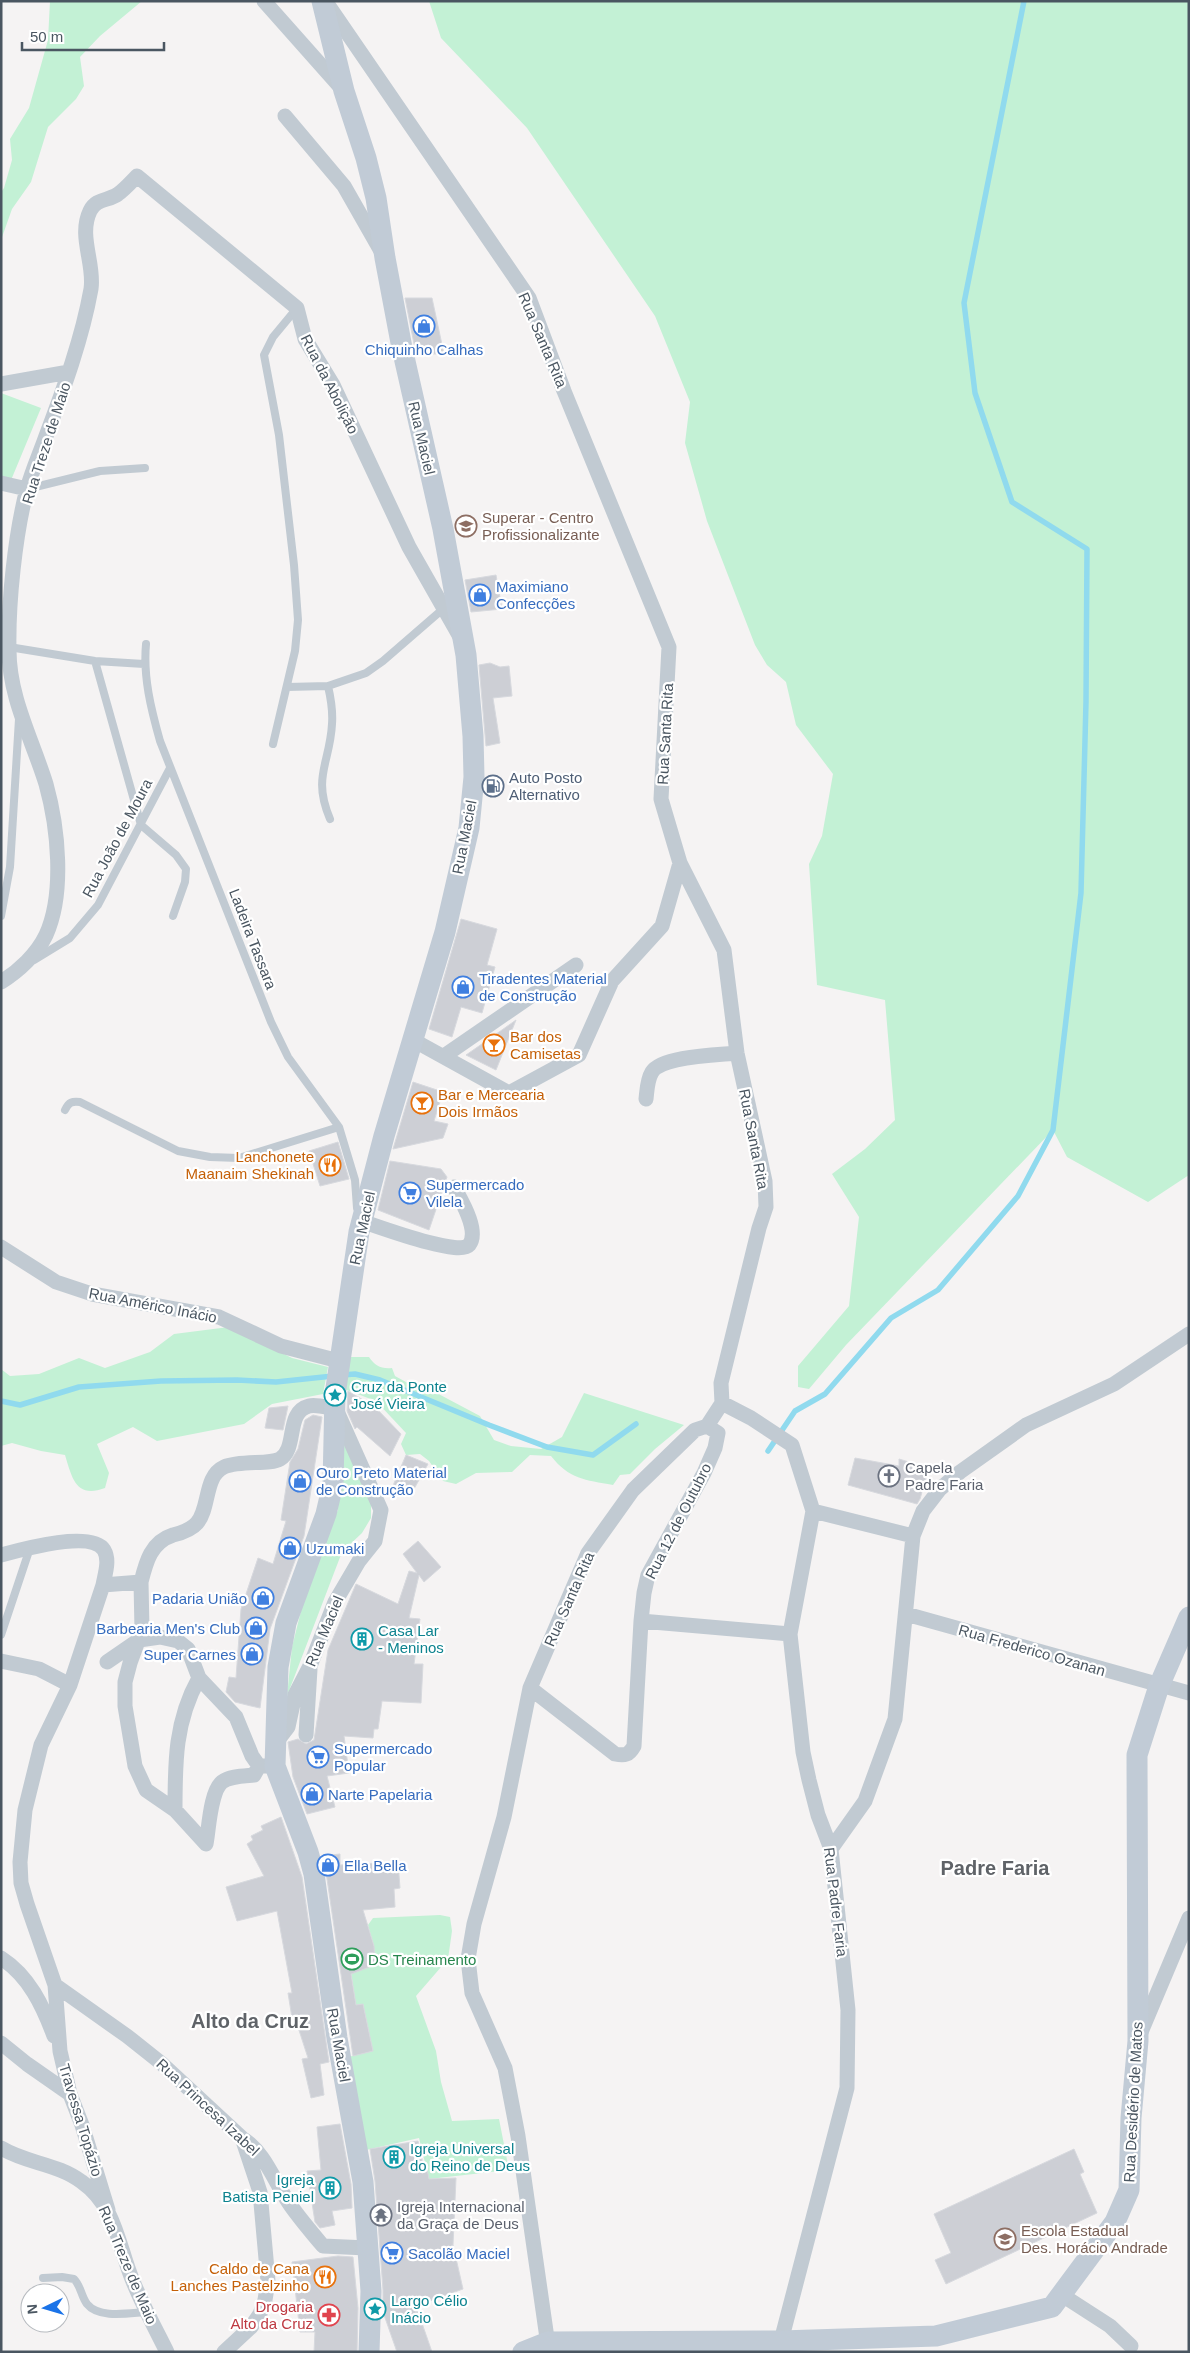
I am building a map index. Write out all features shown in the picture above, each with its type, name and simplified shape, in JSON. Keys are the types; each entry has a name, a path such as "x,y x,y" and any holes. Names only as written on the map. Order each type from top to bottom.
{"main road":[{"name":"Rua Maciel","path":"324,1 344,91 366,158 376,198 402,348 443,529 464,642 474,744 474,777 469,828 445,932 384,1136 360,1226 338,1366 333,1484 326,1514 286,1623 278,1667 274,1744 267,1766 308,1852 315,1882 337,2038 363,2182 371,2291 369,2352"},
{"name":"Rua Desidério de Matos","path":"523,2352 548,2347 781,2346 936,2336 1052,2307 1115,2222 1129,2190 1131,2118 1138,2041 1137,1756 1159,1686 1189,1618"}],"street":[{"path":"264,1 344,91"},
{"name":"Rua Santa Rita","path":"324,1 529,298 564,391 669,647 661,799 680,864 724,950 737,1053 765,1181 766,1208 759,1228 721,1383 722,1403 708,1426 695,1430 633,1490 588,1553 530,1688 504,1817 474,1924 468,1959 472,1993 505,2068 518,2136 548,2347"},
{"name":"Rua Maciel","path":"285,116 344,186 385,258"},
{"name":"Rua Treze de Maio","path":"1,982 15,973 39,947 46,935 55,898 57,871 54,816 41,769 19,710 7,688 9,668 8,647 11,595 27,489 69,372 91,284 86,237 87,218 96,203 117,196 137,176 298,308"},
{"name":"Rua da Abolição","path":"298,308 305,339 333,385 386,500 443,609 464,642"},
{"path":"1,384 69,372"},
{"path":"1,483 27,489"},
{"path":"413,1040 509,1093 579,1056 612,981 662,926 680,864"},
{"path":"444,1056 576,965"},
{"path":"646,1099 652,1072 658,1067 676,1061 737,1053"},
{"path":"360,1226 447,1248 465,1248 469,1245 472,1238 470,1218 454,1187"},
{"name":"Rua Américo Inácio","path":"1,1247 56,1282 92,1294 219,1317 281,1346 338,1366"},
{"path":"831,1850 865,1801 895,1719 913,1536 923,1511 940,1489 960,1472 1026,1425 1114,1384 1189,1334"},
{"path":"107,1662 139,1640 160,1637 178,1641 188,1649 199,1678 236,1717 252,1756 267,1766 254,1775 224,1781 218,1788 212,1807 206,1844 175,1810 146,1790 130,1745 125,1706 125,1682 139,1640 144,1620 141,1582 149,1554 156,1544 166,1537 191,1528 197,1523 203,1512 215,1473 224,1467 239,1463 280,1460 286,1453 298,1412 309,1406 335,1402"},
{"name":"Rua Maciel","path":"274,1744 288,1728 294,1695 310,1666 335,1602 359,1561 375,1542 381,1510 335,1402"},
{"name":"Rua Padre Faria","path":"722,1403 751,1418 792,1445 813,1510 790,1634 803,1752 808,1780 831,1850 848,2010 847,2088 781,2346"},
{"name":"Rua 12 de Outubro","path":"641,1621 648,1575 690,1501 715,1448 718,1433 708,1426"},
{"path":"813,1510 913,1536"},
{"name":"Travessa Topázio","path":"30,1548 66,1542 95,1544 105,1552 106,1570 103,1584 70,1685 42,1745 30,1783 25,1810 20,1862 21,1882 27,1904 55,1986 60,2051 70,2094 82,2125 108,2210"},
{"path":"1,1555 30,1548"},
{"path":"103,1584 141,1582"},
{"name":"Rua Frederico Ozanan","path":"906,1614 1189,1694"},
{"path":"530,1688 615,1754 623,1756 630,1754 634,1746 641,1621 790,1634"},
{"path":"1,1661 39,1669 70,1685"},
{"path":"306,1735 310,1666"},
{"path":"175,1810 176,1753 179,1731 187,1700 199,1678"},
{"path":"1138,2041 1189,1918"},
{"path":"1,1958 24,1978 38,1998 60,2051"},
{"name":"Rua Princesa Izabel","path":"55,1986 127,2036 161,2063 260,2153 291,2206 322,2246 367,2248"},
{"path":"1,2043 70,2094"},
{"path":"224,2352 251,2327 260,2314 266,2300 268,2281 260,2192 242,2138"},
{"name":"Rua Treze de Maio","path":"1,2148 22,2158 54,2166 70,2174 97,2195 108,2210 131,2276 167,2352"},
{"path":"1062,2295 1110,2326 1132,2346"}],"lane":[{"path":"273,744 295,651 298,620 294,565 279,435 264,355 272,337 298,308"},
{"path":"27,489 100,471 144,468"},
{"path":"287,687 328,686 366,673 383,661 443,609"},
{"name":"Ladeira Tassara","path":"146,644 144,664 151,711 170,768 271,1022 288,1058 339,1127 355,1180 360,1226"},
{"path":"8,647 95,661 144,664"},
{"path":"95,661 141,825 182,862 186,869 185,882 173,916"},
{"path":"328,686 332,709 332,726 323,766 322,787 324,804 330,818"},
{"path":"1,916 10,867 19,710"},
{"name":"Rua João de Moura","path":"15,973 70,938 85,923 110,884 170,768"},
{"path":"65,1110 73,1101 80,1102 178,1151 210,1157 239,1158 339,1127"},
{"path":"1,1635 30,1548"},
{"path":"43,2278 62,2277 74,2280 88,2306 96,2311 106,2313 147,2312"}],"green space":[{"path":"50,1 142,1 100,36 80,57 84,86 76,99 48,127 31,182 12,209 1,240 1,192 4,188 12,160 10,139 29,108 48,40"},
{"path":"429,1 1189,1 1189,1175 1148,1202 1067,1157 1053,1130 846,1345 809,1389 798,1387 798,1366 849,1306 859,1217 832,1174 865,1149 895,1120 885,1000 817,985 809,864 822,836 833,774 796,725 786,682 767,665 755,645 707,521 685,443 690,402 655,316 527,128 441,38"},
{"path":"1,393 41,408 9,485 1,483"},
{"path":"229,1327 292,1358 328,1367 323,1394 272,1404 244,1424 157,1441 133,1427 97,1444 109,1473 105,1488 95,1491 88,1491 77,1484 65,1455 12,1443 1,1446 1,1369 10,1376 39,1374 79,1358 105,1368 150,1352 174,1334"},
{"path":"349,1357 369,1357 379,1366 392,1368 395,1376 415,1387 431,1390 480,1416 494,1440 511,1446 541,1449 562,1437 584,1393 684,1425 655,1449 630,1474 620,1475 613,1485 586,1480 571,1474 564,1470 551,1456 530,1455 512,1472 476,1473 456,1484 443,1481 429,1461 420,1454 406,1455 401,1444 406,1433 376,1401 344,1389"},
{"path":"340,1420 371,1489 371,1518 362,1533 342,1552 287,1696 292,1647 307,1587 320,1548 338,1510"},
{"path":"440,1915 450,1917 452,1931 448,1959 416,1996 436,2051 441,2082 452,2121 499,2119 509,2170 429,2179 419,2138 366,2150 348,2057 373,2051 363,2004 356,2005 351,1972 374,1946 368,1925 373,1918"}],"building":[{"name":"Chiquinho Calhas","path":"405,298 432,298 444,354 416,354"},
{"name":"Maximiano Confecções","path":"496,575 502,609 471,612 465,580"},
{"path":"490,663 500,667 509,666 512,696 493,698 500,743 486,746 479,665"},
{"name":"Tiradentes Material de Construção","path":"461,919 497,929 487,965 495,967 482,1013 461,1007 452,1037 429,1029"},
{"name":"Bar dos Camisetas","path":"516,1020 496,1070 466,1055 492,1037"},
{"path":"413,1082 443,1092 434,1121 448,1124 443,1138 393,1149"},
{"name":"Lanchonete Maanaim Shekinah","path":"338,1142 349,1179 320,1186 309,1151"},
{"name":"Supermercado Vilela","path":"390,1161 441,1169 447,1177 429,1230 378,1210"},
{"path":"348,1391 375,1407 401,1434 390,1456 357,1427 355,1429 347,1411"},
{"path":"288,1406 283,1430 265,1428 269,1408"},
{"path":"313,1415 322,1417 304,1536 270,1629 260,1708 235,1702 226,1692 229,1677 236,1678 241,1609 258,1558 273,1564 286,1521 281,1520 290,1462 298,1449 305,1420"},
{"path":"406,1455 428,1464 410,1496 392,1488"},
{"name":"Capela Padre Faria","path":"855,1458 899,1466 899,1459 929,1468 917,1504 848,1485"},
{"path":"418,1541 441,1567 424,1582 419,1575 409,1618 420,1619 414,1664 423,1664 421,1703 382,1701 378,1729 374,1729 373,1738 344,1736 349,1773 327,1776 335,1807 307,1814 293,1777 288,1742 298,1739 306,1744 314,1740 328,1650 356,1584 398,1604 409,1571 417,1573 403,1554"},
{"path":"281,1817 302,1877 329,2062 320,2064 324,2095 311,2098 302,2059 308,2058 297,2024 293,2024 288,1993 292,1993 277,1911 237,1921 226,1887 264,1876 247,1844 253,1840 251,1836 263,1830 261,1826"},
{"path":"340,1854 340,1865 398,1862 400,1888 394,1889 395,1907 363,1910 374,1946 375,1965 351,1974 356,2005 363,2004 373,2051 353,2056 326,1872 322,1856"},
{"name":"Igreja Batista Peniel","path":"340,2124 351,2184 352,2208 332,2211 335,2225 320,2228 315,2222 307,2171 321,2170 317,2127"},
{"path":"418,2141 423,2164 426,2164 429,2179 456,2178 453,2245 463,2289 416,2306 432,2352 397,2352 383,2312 375,2181 370,2149"},
{"path":"1074,2149 1084,2172 1080,2174 1097,2213 946,2284 935,2260 951,2253 934,2214"},
{"path":"338,2256 353,2257 358,2308 357,2352 314,2352 315,2332 300,2332 292,2262"}],"waterway":[{"path":"768,1451 795,1411 825,1394 891,1318 938,1290 1018,1196 1053,1130 1081,893 1086,702 1087,549 1012,502 975,393 964,303 1024,1"},
{"path":"342,1375 355,1374 380,1380 547,1447 593,1455 636,1424"},
{"path":"1,1401 20,1405 79,1387 161,1381 237,1380 276,1382 333,1376"}],"place":[{"name":"Chiquinho Calhas","path":"424,326"},
{"name":"Superar - Centro Profissionalizante","path":"466,526"},
{"name":"Maximiano Confecções","path":"480,595"},
{"name":"Auto Posto Alternativo","path":"493,786"},
{"name":"Tiradentes Material de Construção","path":"463,987"},
{"name":"Bar dos Camisetas","path":"494,1045"},
{"name":"Bar e Mercearia Dois Irmãos","path":"422,1103"},
{"name":"Lanchonete Maanaim Shekinah","path":"330,1165"},
{"name":"Supermercado Vilela","path":"410,1193"},
{"name":"Cruz da Ponte José Vieira","path":"335,1395"},
{"name":"Capela Padre Faria","path":"889,1476"},
{"name":"Ouro Preto Material de Construção","path":"300,1481"},
{"name":"Uzumaki","path":"290,1548"},
{"name":"Padaria União","path":"263,1598"},
{"name":"Barbearia Men's Club","path":"256,1628"},
{"name":"Casa Lar - Meninos","path":"362,1639"},
{"name":"Super Carnes","path":"252,1654"},
{"name":"Supermercado Popular","path":"318,1757"},
{"name":"Narte Papelaria","path":"312,1794"},
{"name":"Ella Bella","path":"328,1865"},
{"name":"DS Treinamento","path":"352,1959"},
{"name":"Igreja Universal do Reino de Deus","path":"394,2157"},
{"name":"Igreja Batista Peniel","path":"330,2188"},
{"name":"Igreja Internacional da Graça de Deus","path":"381,2215"},
{"name":"Escola Estadual Des. Horácio Andrade","path":"1005,2239"},
{"name":"Sacolão Maciel","path":"392,2253"},
{"name":"Caldo de Cana Lanches Pastelzinho","path":"325,2277"},
{"name":"Largo Célio Inácio","path":"375,2309"},
{"name":"Drogaria Alto da Cruz","path":"329,2315"}],"district":[{"name":"Padre Faria","path":"995,1868"},
{"name":"Alto da Cruz","path":"250,2021"}]}
